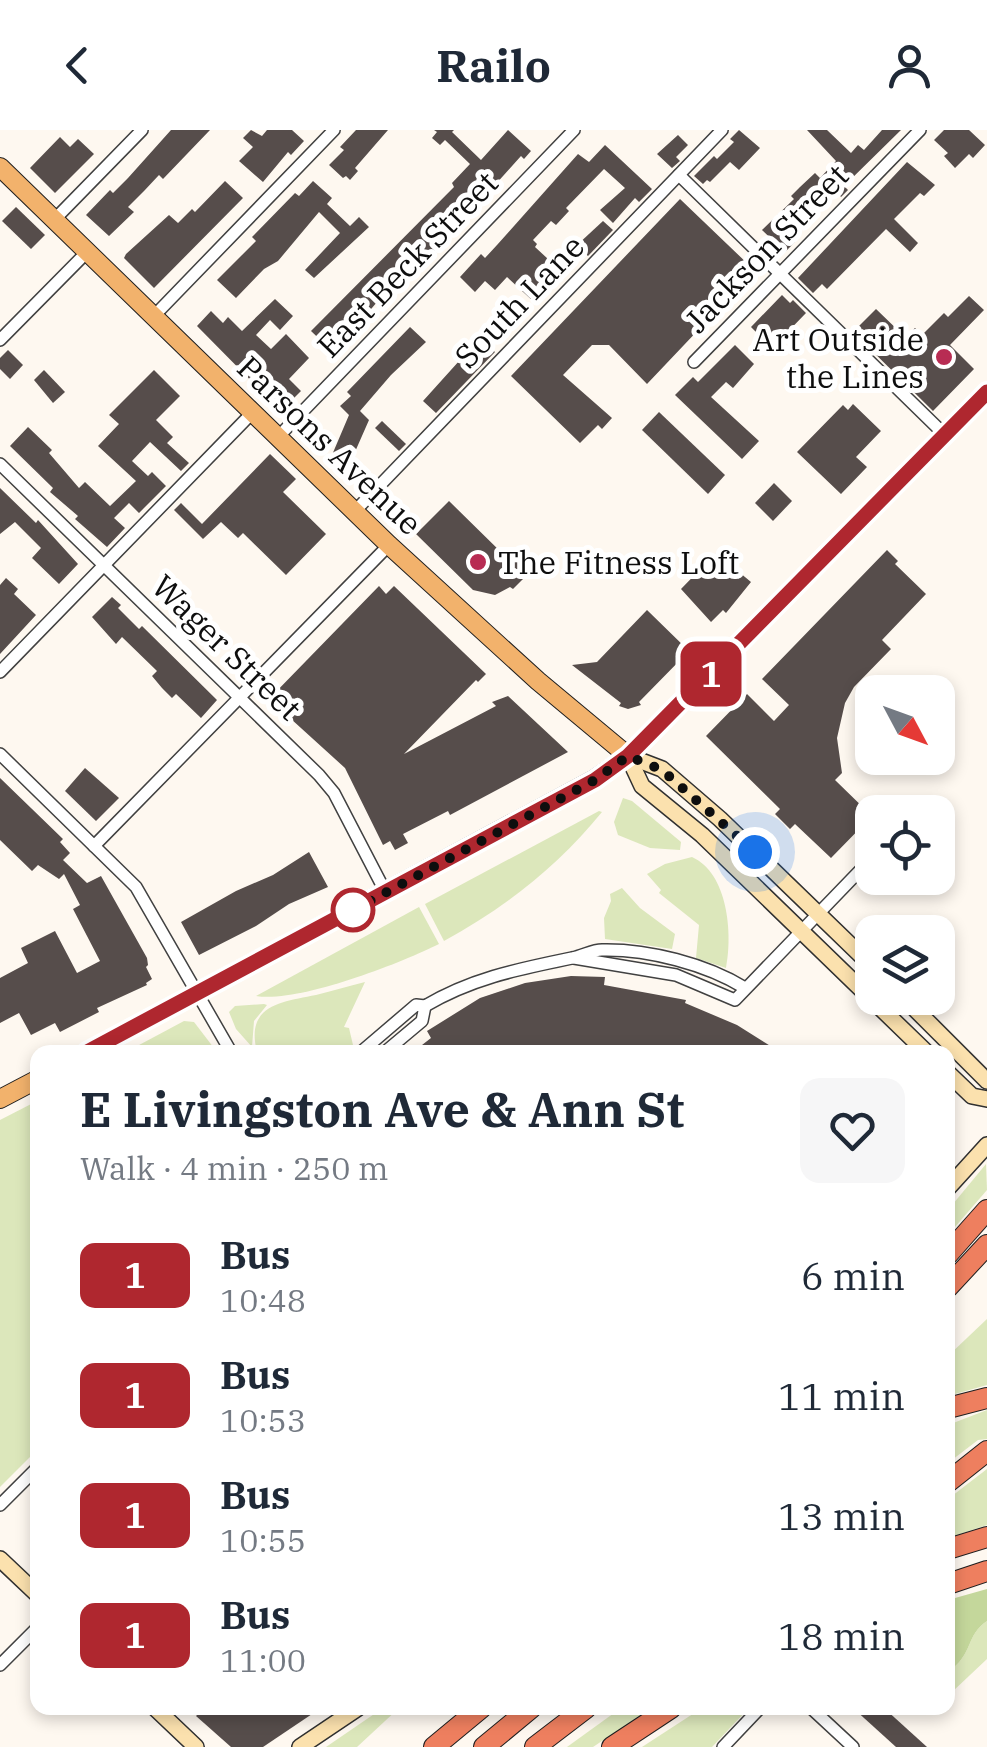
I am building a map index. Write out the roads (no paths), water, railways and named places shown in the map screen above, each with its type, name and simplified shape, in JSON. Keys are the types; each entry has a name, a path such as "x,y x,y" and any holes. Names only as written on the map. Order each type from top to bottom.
{"highway":[{"path":"955,1246 987,1210"},
{"path":"955,1280 987,1245"},
{"path":"955,1406 987,1398"},
{"path":"955,1476 987,1451"},
{"path":"955,1547 987,1536"},
{"path":"955,1582 987,1571"},
{"path":"435,1746 464,1715"},
{"path":"435,1746 473,1715"},
{"path":"484,1747 523,1715"},
{"path":"534,1747 577,1715"},
{"path":"612,1747 660,1715"}],"main road":[{"name":"Parsons Avenue","path":"0,167 389,545 538,682 628,756"},
{"path":"100,1045 595,780 628,756 987,392"},
{"path":"2,1095 30,1083"}],"street":[{"path":"55,219 142,130"},
{"path":"154,316 334,130"},
{"name":"East Beck Street","path":"278,436 574,130"},
{"name":"South Lane","path":"355,511 722,130"},
{"name":"Jackson Street","path":"694,362 920,130"},
{"path":"679,175 945,435"},
{"path":"0,340 88,251"},
{"path":"0,672 253,412"},
{"name":"Wager Street","path":"0,464 319,774 334,793 386,893"},
{"path":"94,846 389,545"},
{"path":"0,754 136,887 227,1045"},
{"name":"Parsons Avenue","path":"628,756 662,770 720,819 855,949"},
{"name":"Parsons Avenue","path":"628,756 642,786 702,836 919,1045"},
{"path":"574,958 676,975 735,1000 855,876"},
{"path":"369,1045 416,1005 425,1006 474,981 502,971 600,950 666,959 706,970 745,988"},
{"path":"394,1045 422,1022 425,1006"},
{"path":"921,1015 952,1045"},
{"path":"955,1048 987,1080"},
{"path":"955,1080 972,1096 987,1099"},
{"path":"955,1180 987,1145"},
{"path":"0,1504 30,1475"},
{"path":"0,1559 30,1587"},
{"path":"0,1665 30,1635"},
{"path":"162,1715 196,1747"},
{"path":"300,1747 348,1715"},
{"path":"723,1747 753,1715"},
{"path":"819,1715 853,1747"}],"place":[{"name":"Art Outside the Lines","path":"944,357"},
{"name":"The Fitness Loft","path":"478,562"}]}
